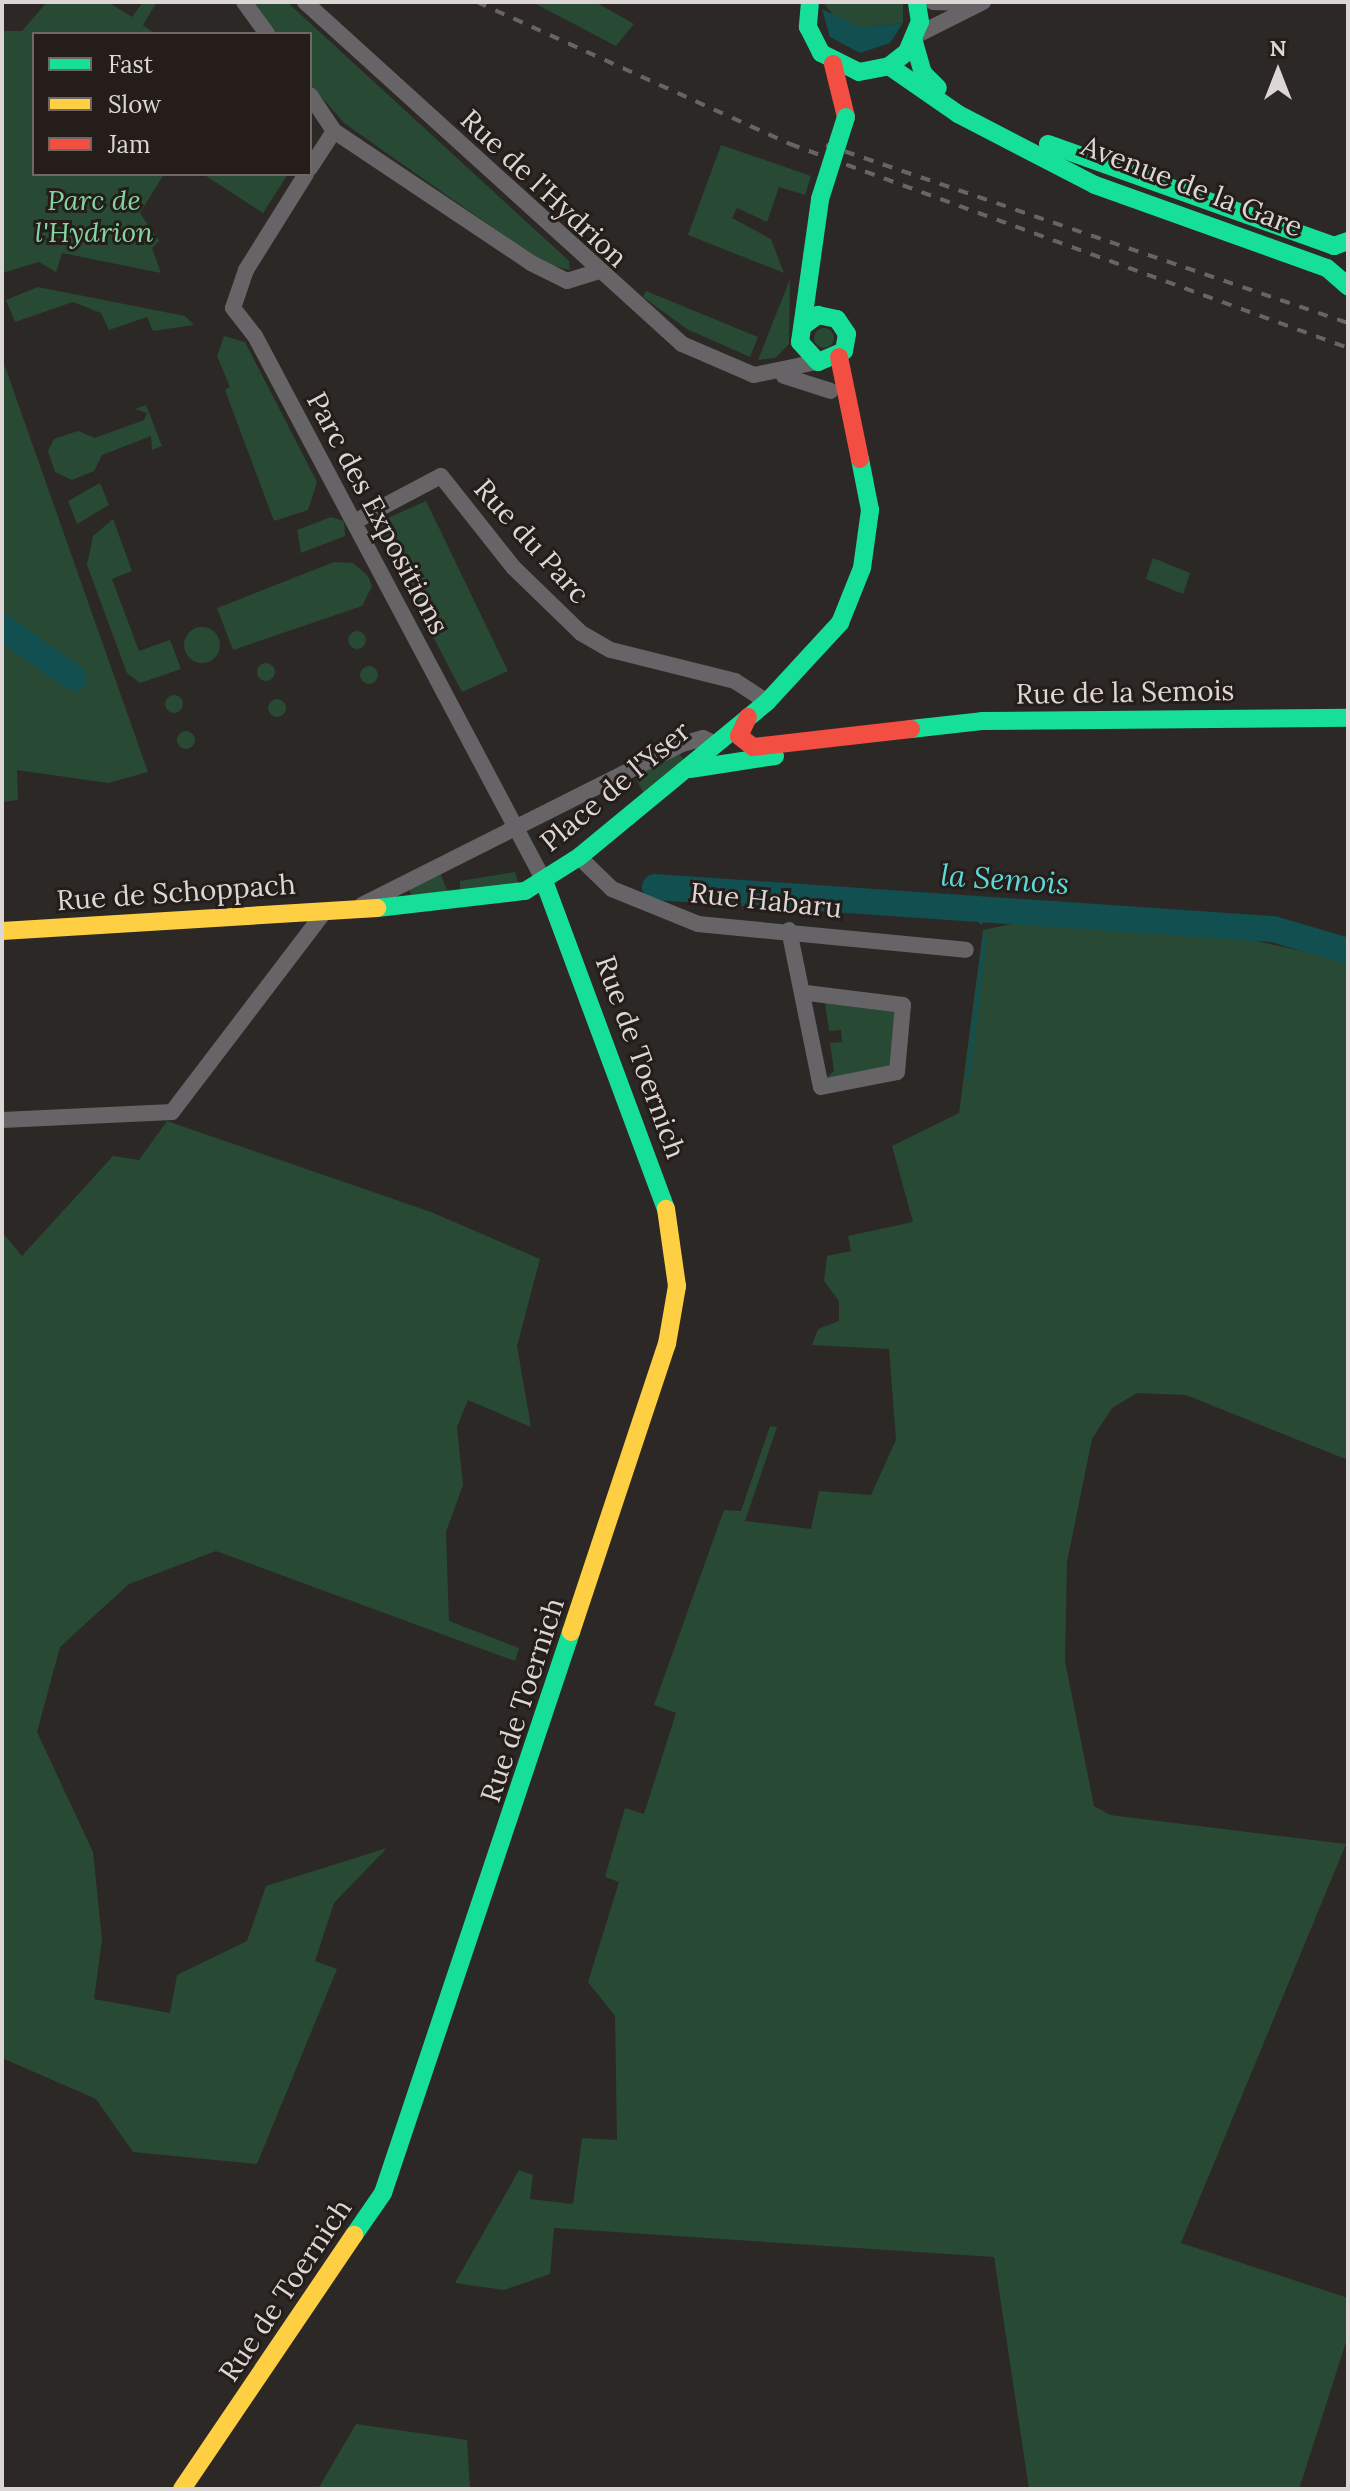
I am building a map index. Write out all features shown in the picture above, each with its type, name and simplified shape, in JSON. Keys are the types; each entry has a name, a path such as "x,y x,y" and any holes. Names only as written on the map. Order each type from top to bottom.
{"main road":[{"path":"810,2 813,40 833,64 846,117"},
{"path":"863,463 802,334 809,256 820,199 846,117 881,69 915,39 917,2"},
{"name":"Avenue de la Gare","path":"915,39 923,73 981,119 1334,246 1348,241"},
{"path":"833,64 881,69"},
{"name":"Avenue de la Gare","path":"881,69 958,114 1095,185 1321,265 1348,286"},
{"path":"717,751 748,717 825,645 851,600 870,510 863,463 839,357 847,334 828,315 809,256"},
{"path":"802,334 828,315"},
{"path":"817,362 839,357"},
{"name":"Rue de la Semois","path":"748,717 739,736 753,747 982,721 1348,718"},
{"name":"Rue de la Semois","path":"680,773 717,751 904,729"},
{"name":"Rue de la Semois","path":"717,751 755,754 866,733"},
{"name":"Place de l'Yser","path":"353,910 484,901 544,881 579,857 680,773"},
{"name":"Rue de Toernich","path":"182,2489 383,2193 667,1344 677,1286 674,1232 544,881"},
{"name":"Rue de Schoppach","path":"2,931 353,910"}],"street":[{"path":"245,2 266,32"},
{"name":"Rue de l'Hydrion","path":"305,2 597,272 682,344 754,375 817,362"},
{"path":"933,2 982,2"},
{"path":"915,39 982,2"},
{"path":"312,98 334,131 549,274 584,280 597,272"},
{"path":"312,165 334,131"},
{"name":"Parc des Expositions","path":"305,176 246,270 233,308 354,522 544,881"},
{"path":"802,334 770,374 831,391"},
{"name":"Rue du Parc","path":"354,522 441,476 514,568 581,633 611,650 723,676 767,702"},
{"name":"Place de l'Yser","path":"353,910 682,744 703,738 717,751"},
{"name":"Rue Habaru","path":"579,857 612,889 688,921 966,950"},
{"path":"2,1120 172,1112 325,911"},
{"path":"789,930 806,993 821,1087 897,1072 905,1011 895,1001 806,993"}],"green space":[{"name":"Parc de l'Hydrion","path":"47,2 108,2 132,17 143,2 157,2 143,25 152,32 32,32 32,176 163,176 140,213 159,241 152,248 161,273 62,253 56,272 39,262 2,273 2,31 22,31"},
{"path":"253,2 287,2 569,261 570,270 543,263 344,123 312,86 312,32 274,32"},
{"path":"532,2 595,2 634,24 616,46"},
{"path":"823,2 903,2 903,23 860,28 838,21"},
{"path":"721,145 811,176 805,195 779,187 767,222 737,208 732,218 771,239 784,273 688,235"},
{"name":"Parc de l'Hydrion","path":"206,176 287,176 263,213"},
{"path":"790,279 789,344 775,358 758,360"},
{"path":"38,287 185,316 194,325 153,331 147,317 109,330 101,313 73,302 15,322 6,300"},
{"path":"646,291 758,337 750,357 687,329 643,297"},
{"path":"824,328 831,331 834,338 831,345 824,348 817,345 814,338 817,331"},
{"path":"224,336 245,342 317,482 308,510 274,521 225,390 230,387 217,356"},
{"path":"2,358 148,772 108,783 17,770 18,800 2,802"},
{"path":"146,405 162,446 152,450 151,436 102,455 94,471 72,480 55,472 48,451 54,439 78,431 95,438 144,420 147,413 135,409"},
{"path":"100,483 109,505 77,524 68,501"},
{"path":"426,501 508,671 462,692 374,524"},
{"path":"331,517 344,521 345,536 301,553 297,530"},
{"path":"113,519 132,571 112,579 139,651 170,640 181,669 140,683 127,673 87,565 93,536"},
{"path":"1153,558 1190,573 1183,594 1146,579"},
{"path":"334,562 353,563 368,576 372,586 362,606 233,650 217,608"},
{"path":"202,627 215,632 220,645 215,658 202,663 189,658 184,645 189,632"},
{"path":"357,631 366,640 357,649 348,640"},
{"path":"266,663 275,672 266,681 257,672"},
{"path":"369,666 378,675 369,684 360,675"},
{"path":"174,695 183,704 174,713 165,704"},
{"path":"277,699 286,708 277,717 268,708"},
{"path":"186,731 195,740 186,749 177,740"},
{"path":"677,751 685,761 645,795 632,772"},
{"path":"439,871 448,892 411,895 409,888"},
{"path":"515,872 519,885 460,892 460,881"},
{"path":"1017,923 1252,940 1348,961 1348,1460 1186,1395 1137,1393 1112,1408 1092,1439 1067,1562 1065,1661 1094,1806 1110,1815 1346,1844 1181,2243 1348,2298 1348,2336 1299,2489 1029,2489 994,2257 554,2228 550,2274 504,2290 455,2283 519,2170 533,2175 530,2199 573,2204 582,2138 617,2140 615,2016 588,1982 619,1882 605,1877 625,1808 644,1814 676,1713 654,1705 724,1510 741,1511 770,1426 777,1427 745,1521 811,1529 819,1491 871,1495 896,1440 889,1349 812,1345 818,1329 839,1321 839,1301 824,1281 827,1256 851,1251 848,1236 913,1222 892,1146 959,1113 983,930"},
{"path":"813,999 895,1012 892,1067 826,1078 834,1071 830,1043 842,1042 841,1030 829,1031 825,1003"},
{"path":"167,1121 431,1212 540,1259 517,1346 531,1427 468,1400 457,1427 463,1485 446,1532 449,1621 519,1648 515,1661 216,1551 129,1584 60,1647 37,1732 93,1852 102,1939 94,1999 170,2013 177,1975 247,1941 266,1886 387,1848 334,1903 315,1961 337,1969 257,2164 133,2152 96,2099 2,2058 2,1232 22,1256 113,1156 139,1160"},
{"path":"356,2424 467,2440 470,2489 318,2489"}],"water":[{"path":"822,9 860,28 903,23 890,43 860,53 830,37"}],"waterway":[{"name":"la Semois","path":"2,627 74,678"},
{"name":"la Semois","path":"655,887 1273,929 1348,951"},
{"path":"978,910 981,923"},
{"path":"968,1077 985,939"}],"railway":[{"path":"477,2 790,144 1348,348"},
{"path":"826,145 1348,323"}],"traffic: fast":[{"path":"810,2 808,27 821,53 859,72 889,66 907,52 920,22 917,2"},
{"path":"914,42 923,73 938,88"},
{"path":"889,66 958,114 1095,185 1327,268 1348,286"},
{"path":"820,199 846,117"},
{"path":"1048,144 1334,246 1348,241"},
{"path":"803,326 818,315 837,319 847,334 844,351 818,362 800,342 820,199"},
{"path":"377,908 525,891 579,857 767,702 840,623 862,568 870,510 860,459"},
{"path":"911,729 982,721 1348,718"},
{"path":"690,769 775,756"},
{"path":"544,881 666,1209"},
{"path":"354,2235 383,2193 571,1632"}],"traffic: slow":[{"path":"2,931 377,908"},
{"path":"571,1632 667,1344 677,1286 666,1209"},
{"path":"182,2489 354,2235"}],"traffic: jam":[{"path":"833,64 846,117"},
{"path":"839,357 860,459"},
{"path":"748,717 739,736 753,747 911,729"}]}
